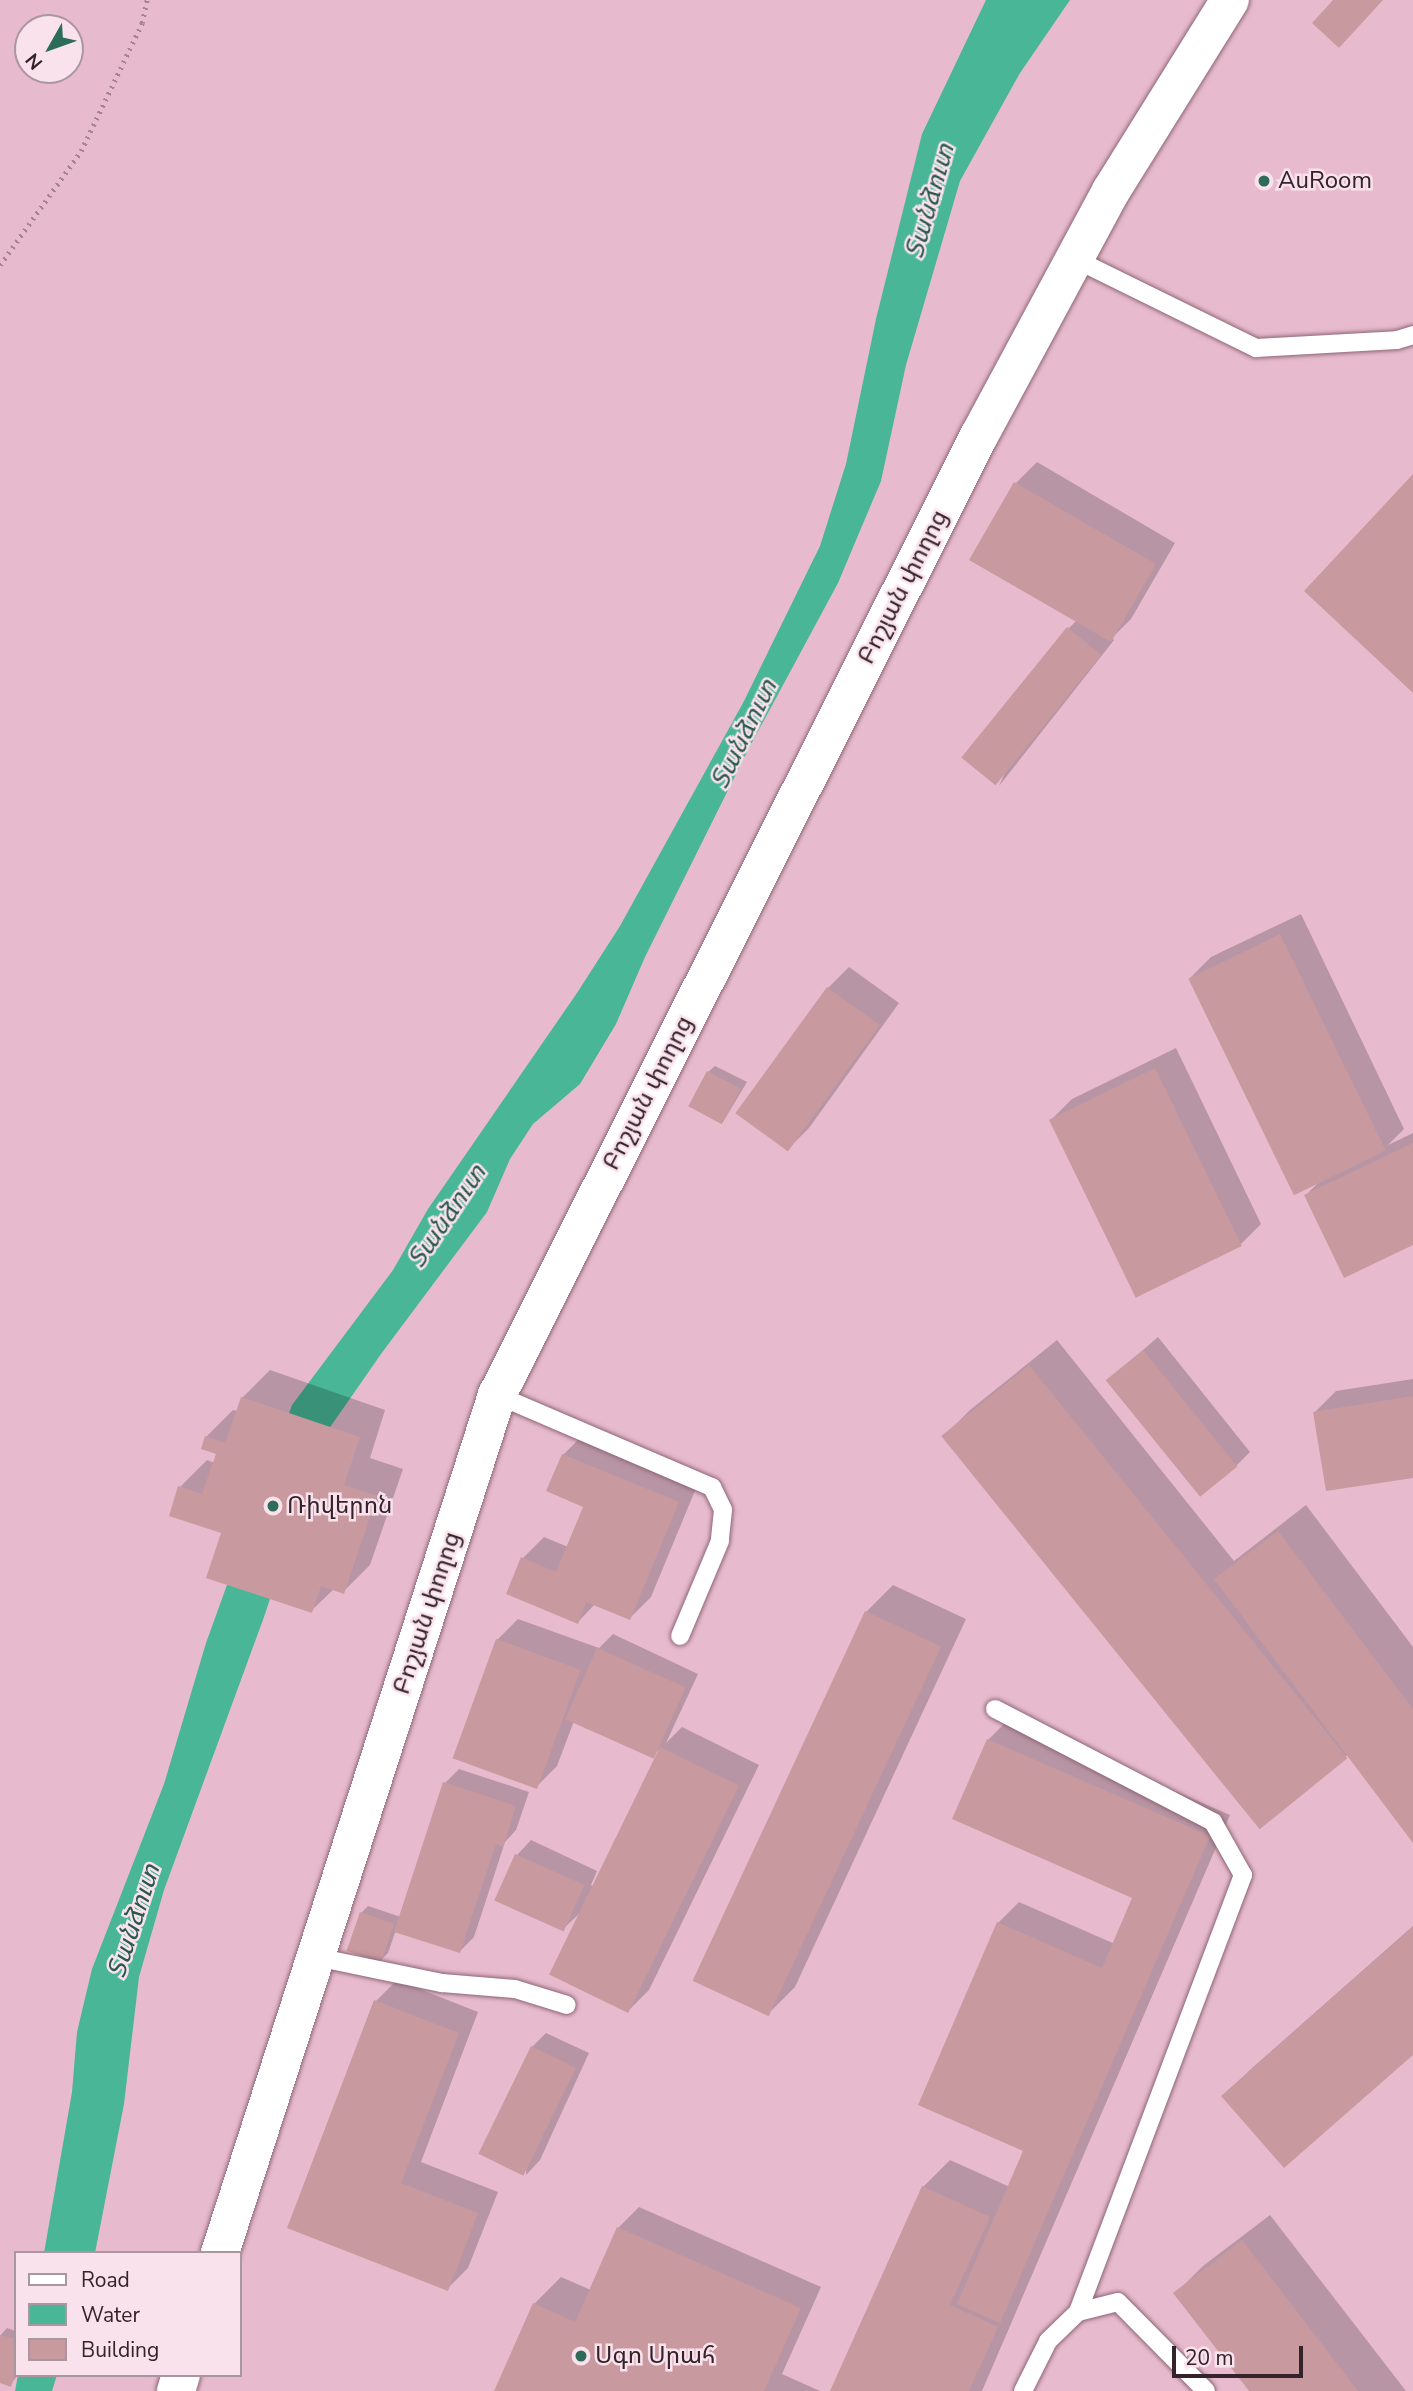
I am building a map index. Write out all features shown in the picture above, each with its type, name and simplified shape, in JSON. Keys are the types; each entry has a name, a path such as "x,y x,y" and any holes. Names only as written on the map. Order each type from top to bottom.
{"street":[{"name":"Բոշյան փողոց","path":"221,2251 497,1395 979,436 1111,191 1230,0"}],"lane":[{"path":"1074,259 1256,348 1396,340 1413,335"},
{"path":"497,1395 712,1487 723,1510 720,1541 680,1636"},
{"path":"995,1709 1213,1822 1243,1875 1078,2312 1048,2341 1023,2391"},
{"path":"316,1957 442,1983 515,1989 568,2005"},
{"path":"1078,2312 1118,2302 1206,2391"}],"path":[{"path":"0,265 81,151 142,23 146,0"}],"water":[{"name":"Տանձուտ","path":"986,0 1070,0 1020,73 960,181 906,365 881,481 838,583 749,748 645,957 616,1024 580,1084 533,1124 510,1159 487,1212 381,1354 324,1436 264,1617 164,1890 139,1977 124,2104 95,2251 44,2251 72,2092 77,2032 92,1969 164,1784 206,1643 292,1405 393,1270 428,1209 577,993 620,926 743,703 820,546 846,464 876,319 922,134"},
{"path":"18,2377 56,2377 52,2391 15,2391"}],"building":[{"path":"1333,0 1383,0 1339,48 1312,23"},
{"path":"1413,474 1413,693 1304,591"},
{"path":"1014,482 1156,564 1111,642 969,560"},
{"path":"1067,627 1101,655 995,785 961,758"},
{"path":"1280,934 1386,1151 1294,1195 1188,979"},
{"path":"827,987 880,1025 788,1151 735,1113"},
{"path":"1155,1068 1242,1246 1136,1298 1049,1120"},
{"path":"707,1071 741,1089 722,1124 688,1106"},
{"path":"1413,1143 1413,1245 1344,1278 1304,1195"},
{"path":"1143,1350 1237,1467 1200,1497 1106,1380"},
{"path":"1029,1365 1347,1758 1260,1829 941,1436"},
{"path":"1413,1396 1413,1478 1326,1491 1313,1412"},
{"name":"Ռիվերոն","path":"241,1397 360,1437 344,1485 377,1496 344,1594 321,1586 312,1613 206,1578 221,1533 169,1516 178,1486 202,1494 216,1454 201,1449 205,1436 225,1443"},
{"path":"562,1454 679,1502 630,1620 586,1602 578,1624 506,1594 521,1557 556,1572 583,1507 546,1491"},
{"path":"1278,1531 1413,1709 1413,1843 1214,1579"},
{"path":"865,1611 941,1646 769,2016 693,1981"},
{"path":"496,1639 581,1670 537,1789 453,1758"},
{"path":"597,1648 686,1687 654,1759 565,1719"},
{"path":"987,1739 1210,1836 1000,2323 957,2304 1023,2151 918,2105 997,1922 1102,1968 1132,1898 952,1819"},
{"path":"660,1747 739,1786 628,2013 549,1974"},
{"path":"443,1782 516,1806 503,1847 496,1844 460,1953 394,1932"},
{"path":"515,1854 584,1885 564,1932 494,1901"},
{"path":"360,1912 394,1924 381,1962 347,1951"},
{"path":"1413,1927 1413,2055 1284,2168 1221,2096"},
{"path":"374,2000 459,2033 401,2183 478,2213 448,2291 287,2228"},
{"path":"531,2046 576,2068 523,2176 478,2154"},
{"path":"922,2186 990,2217 950,2305 998,2327 969,2391 830,2391"},
{"path":"617,2227 801,2308 764,2391 494,2391 533,2303 575,2322"},
{"path":"1242,2240 1358,2391 1249,2391 1173,2293"},
{"path":"0,2335 14,2338 14,2377 11,2387 0,2383"}],"place":[{"name":"AuRoom","path":"1264,181"},
{"name":"Ռիվերոն","path":"273,1506"},
{"name":"Սգո Սրահ","path":"581,2356"}]}
